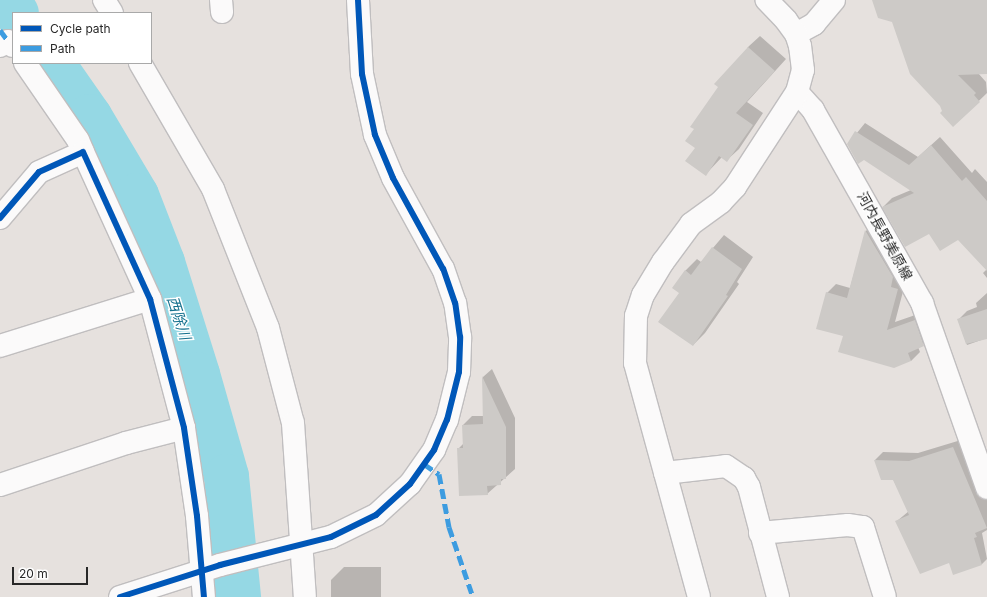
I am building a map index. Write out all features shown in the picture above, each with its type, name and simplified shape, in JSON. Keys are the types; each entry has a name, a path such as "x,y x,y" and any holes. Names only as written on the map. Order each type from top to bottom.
{"street":[{"path":"104,0 111,12"},
{"path":"120,597 208,569 331,537 376,515 410,484 434,450 447,420 459,372 460,337 454,303 443,269 393,178 375,135 362,74 358,0"},
{"path":"699,597 636,363 635,334 639,304 663,262 691,224 721,202 735,187 797,92 802,70 796,34 767,0"},
{"path":"796,34 814,24 834,0"},
{"path":"0,46 8,41 12,45"},
{"path":"26,64 78,140 150,299 184,428 197,516 208,569 204,597"},
{"path":"141,64 213,189 268,328 293,423 297,546 305,597"},
{"name":"河内長野美原線","path":"797,92 813,110 922,303 987,488"},
{"path":"0,218 39,172 83,152"},
{"path":"0,346 150,299"},
{"path":"0,485 126,443 184,428"},
{"path":"665,473 726,466 744,478 749,487 778,597"},
{"path":"760,533 848,524 863,527 885,597"}],"building":[{"path":"872,0 987,0 987,74 958,75 976,93 974,95 980,102 953,127 940,113 942,111 940,106 910,74 892,22 878,18"},
{"path":"748,47 775,71 736,113 753,125 727,162 719,156 706,176 685,161 695,148 685,141 694,129 690,127 718,87 714,84"},
{"path":"855,131 909,165 931,145 962,181 966,177 987,201 987,271 958,240 940,251 929,234 905,247 882,207 914,193 864,160 858,164 847,144"},
{"path":"865,230 893,277 891,287 898,289 887,330 915,320 924,346 908,353 911,361 894,368 838,352 843,336 816,329 826,292 847,298"},
{"path":"712,247 742,269 726,295 728,296 693,346 658,322 679,293 672,288 685,270 691,275"},
{"path":"987,309 987,339 966,344 957,319"},
{"path":"482,376 506,427 506,479 501,479 501,485 487,486 488,495 459,496 457,448 463,448 462,425 483,424"},
{"path":"953,447 987,528 975,533 977,537 974,538 982,565 953,575 949,563 920,574 895,521 909,515 893,480 881,480 874,460 909,461"}],"waterway":[{"name":"西除川","path":"6,0 15,12"},
{"name":"西除川","path":"53,64 89,116 136,195 162,262 197,374 226,476 238,597"}],"marked path":[{"path":"0,30 8,41"},
{"path":"424,464 439,474 449,527 473,597"}],"cycle path":[{"path":"120,597 220,565 331,537 376,515 410,484 434,450 447,420 459,372 460,337 455,303 443,269 393,178 375,135 362,74 358,0"},
{"path":"0,218 39,172 83,152 150,299 184,428 197,516 204,597"}]}
